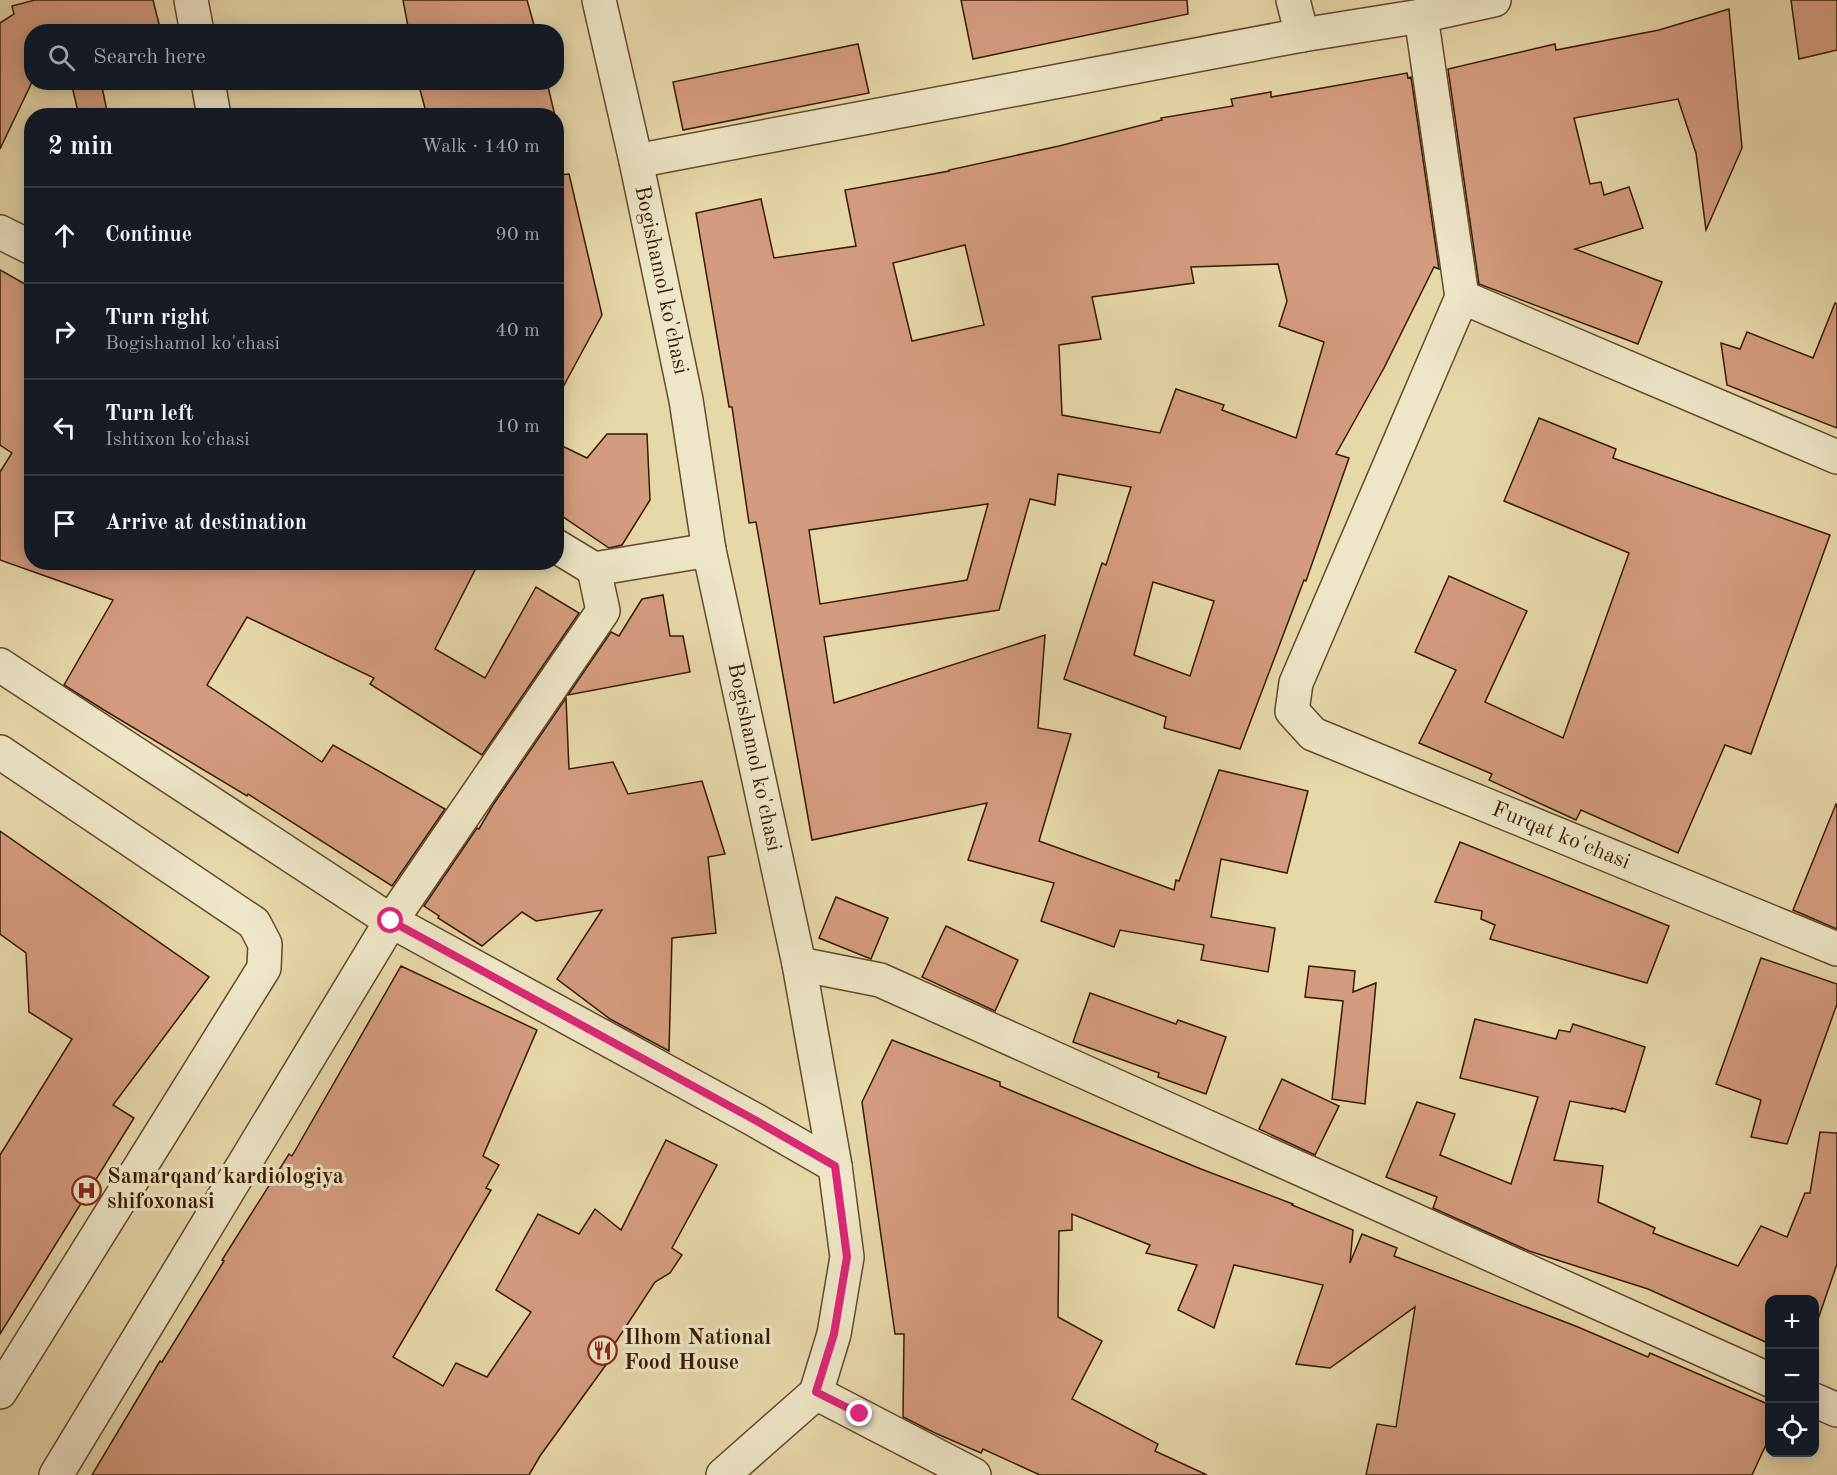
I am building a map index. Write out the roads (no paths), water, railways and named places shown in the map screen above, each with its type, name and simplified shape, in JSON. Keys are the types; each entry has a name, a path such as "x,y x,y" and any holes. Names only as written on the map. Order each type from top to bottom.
{"street":[{"path":"191,0 196,24"},
{"name":"Bogishamol ko'chasi","path":"599,0 636,161 686,400 709,550 799,964 835,1166 847,1257 834,1334 816,1392"},
{"path":"1293,0 1302,35"},
{"path":"636,161 1302,35 1421,16 1494,0"},
{"path":"1421,16 1462,297 1837,457"},
{"path":"209,90 213,108"},
{"path":"0,232 24,244"},
{"name":"Furqat ko'chasi","path":"1462,297 1296,682 1292,711 1313,734 1837,949"},
{"path":"564,551 594,568 709,550"},
{"path":"56,1475 391,921 603,611 594,568"},
{"path":"0,665 391,921 835,1166"},
{"path":"0,752 254,923 265,944 264,968 0,1392"},
{"path":"799,964 880,980 1765,1378"},
{"path":"723,1475 816,1392 974,1475"},
{"path":"1819,1402 1837,1410"}],"place":[{"name":"Samarqand kardiologiya shifoxonasi","path":"86,1190"},
{"name":"Ilhom National Food House","path":"603,1351"}]}
